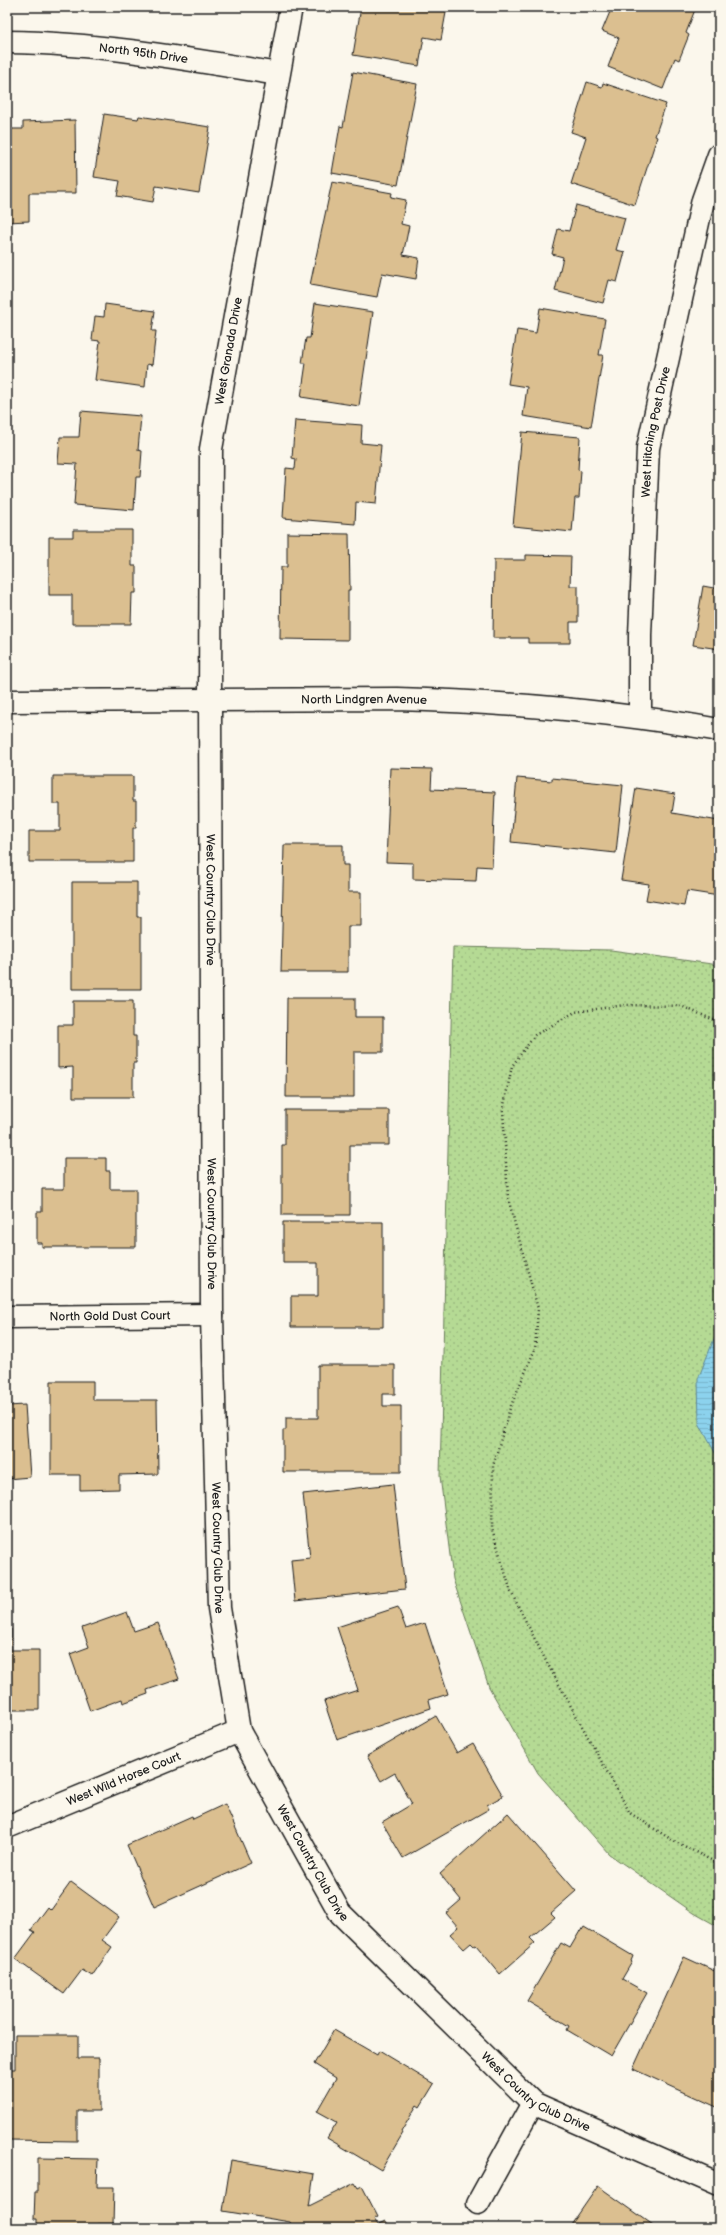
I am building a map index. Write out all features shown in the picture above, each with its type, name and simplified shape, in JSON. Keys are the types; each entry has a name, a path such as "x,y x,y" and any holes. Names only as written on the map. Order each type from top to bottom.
{"street":[{"name":"West Granada Drive","path":"210,700 211,449 291,7"},
{"name":"North 95th Drive","path":"7,42 51,42 129,49 278,74"},
{"name":"West Hitching Post Drive","path":"640,716 640,635 648,448 711,204 719,154"},
{"name":"West Country Club Drive","path":"210,700 212,1315 218,1608 239,1731 340,1913 533,2103 710,2181"},
{"name":"North Lindgren Avenue","path":"7,701 450,700 520,704 640,716 719,730"},
{"name":"North Gold Dust Court","path":"7,1317 212,1315"},
{"name":"West Wild Horse Court","path":"7,1827 239,1731"},
{"path":"478,2203 533,2103"}],"path":[{"path":"719,1026 714,1020 682,1006 625,1005 575,1012 535,1035 512,1066 502,1110 508,1198 538,1310 535,1349 510,1408 493,1466 492,1529 511,1592 546,1661 630,1814 672,1840 719,1864"}],"green space":[{"path":"453,947 611,950 719,965 719,1927 694,1913 609,1854 538,1773 489,1687 453,1579 440,1476"}],"water":[{"path":"719,1337 719,1460 699,1423 698,1379 714,1339"}],"building":[{"path":"361,7 447,7 441,40 424,37 419,66 353,55"},
{"path":"612,7 696,7 686,33 689,35 679,60 675,58 663,89 608,67 619,38 602,31"},
{"path":"353,72 417,84 398,185 332,173 340,126 343,127"},
{"path":"587,82 602,87 603,83 666,104 635,205 571,184 586,137 571,132"},
{"path":"104,114 138,119 139,116 210,127 199,193 156,186 153,202 117,196 120,181 94,177"},
{"path":"75,120 76,193 29,193 29,221 7,222 7,129 23,129 23,122"},
{"path":"332,182 392,193 391,197 406,200 401,224 409,226 403,255 419,258 416,279 382,273 377,297 310,285"},
{"path":"576,205 625,218 616,250 625,252 617,282 609,280 603,303 555,291 563,257 552,254 558,229 569,231"},
{"path":"315,303 373,312 359,406 301,397 306,363 302,363 306,338 310,338"},
{"path":"105,304 155,311 152,331 156,331 152,365 147,364 145,387 95,380 100,341 92,340 95,316 104,317"},
{"path":"540,308 605,319 599,355 603,355 591,427 523,416 527,387 508,384 517,330 536,333"},
{"path":"81,411 141,416 138,450 142,451 140,477 136,477 134,510 74,505 77,464 58,463 60,437 79,437"},
{"path":"295,420 362,425 361,443 381,445 376,504 356,502 355,524 283,518 286,468 295,469 296,459 292,458"},
{"path":"522,432 580,437 578,470 581,471 579,498 575,498 572,532 513,526"},
{"path":"73,530 132,530 132,566 136,566 136,593 132,593 131,624 72,624 72,595 49,595 49,537 73,537"},
{"path":"287,533 349,534 350,590 348,590 348,640 280,639 281,567 287,567"},
{"path":"526,555 571,556 570,586 578,586 578,622 570,622 570,643 528,643 528,638 493,638 494,560 526,560"},
{"path":"703,586 719,589 719,649 693,645"},
{"path":"390,768 432,769 431,789 495,792 492,867 477,866 476,881 413,879 413,863 386,862"},
{"path":"53,776 133,776 133,801 136,801 136,828 133,828 133,862 29,862 29,831 60,831 60,804 53,804"},
{"path":"517,778 552,781 552,778 623,785 616,853 511,842"},
{"path":"636,788 675,794 672,813 719,821 719,896 687,891 684,906 646,900 649,884 621,880"},
{"path":"284,845 343,845 343,865 348,865 348,892 361,892 361,926 348,926 348,972 281,972"},
{"path":"72,882 137,882 137,917 141,917 141,989 72,989"},
{"path":"287,998 355,998 355,1017 383,1017 383,1052 354,1052 354,1097 286,1097"},
{"path":"73,1001 133,1001 133,1036 136,1036 136,1063 133,1063 133,1097 73,1097 73,1067 58,1068 58,1025 73,1025"},
{"path":"285,1110 389,1110 389,1145 350,1145 350,1215 282,1215 282,1145 285,1145"},
{"path":"64,1158 106,1158 106,1171 110,1171 110,1189 136,1189 136,1247 42,1247 42,1243 37,1243 37,1212 42,1212 42,1189 64,1189"},
{"path":"283,1222 383,1222 383,1327 291,1327 291,1296 318,1296 318,1263 283,1263"},
{"path":"318,1365 395,1365 395,1394 383,1394 383,1406 401,1406 401,1472 283,1472 283,1430 286,1430 286,1418 318,1418"},
{"path":"51,1381 93,1381 93,1400 157,1400 158,1474 119,1475 119,1489 80,1490 80,1475 51,1475"},
{"path":"25,1405 30,1477 7,1479 7,1406"},
{"path":"393,1484 405,1589 295,1601 291,1560 310,1558 303,1494"},
{"path":"398,1607 406,1629 425,1623 448,1694 429,1700 431,1708 337,1740 324,1701 358,1690 337,1627"},
{"path":"127,1612 134,1631 158,1623 179,1679 147,1690 148,1694 123,1703 122,1699 90,1711 70,1654 89,1647 82,1628"},
{"path":"7,1629 11,1629 11,1650 39,1650 39,1710 7,1710"},
{"path":"436,1716 457,1753 473,1744 503,1796 487,1805 489,1809 403,1858 382,1822 412,1804 395,1773 381,1781 367,1756"},
{"path":"225,1804 251,1863 154,1907 127,1845 192,1816 193,1819"},
{"path":"508,1813 576,1891 551,1913 555,1917 530,1938 535,1943 500,1974 476,1945 474,1946 471,1943 464,1949 450,1934 458,1927 446,1913 461,1900 440,1874"},
{"path":"71,1882 119,1917 102,1940 112,1947 92,1976 82,1970 64,1994 15,1959 35,1932 31,1930 48,1907 51,1910"},
{"path":"584,1927 633,1956 632,1962 622,1979 647,1993 611,2056 567,2030 569,2026 527,2001 561,1943 570,1948"},
{"path":"684,1957 719,1973 719,2108 633,2069"},
{"path":"334,2030 377,2055 379,2051 434,2084 420,2107 417,2105 401,2132 403,2133 381,2170 327,2138 337,2122 317,2111 336,2078 314,2064"},
{"path":"15,2035 78,2035 78,2058 99,2058 99,2111 77,2111 77,2141 9,2140 10,2069 15,2069"},
{"path":"38,2158 98,2159 97,2187 114,2187 113,2224 97,2224 97,2228 37,2228 37,2219 34,2219 35,2192 38,2192"},
{"path":"231,2160 314,2174 309,2206 355,2183 358,2188 362,2186 378,2217 374,2219 378,2225 386,2221 390,2228 293,2228 290,2222 223,2211"},
{"path":"598,2186 653,2225 651,2228 569,2228"}]}
